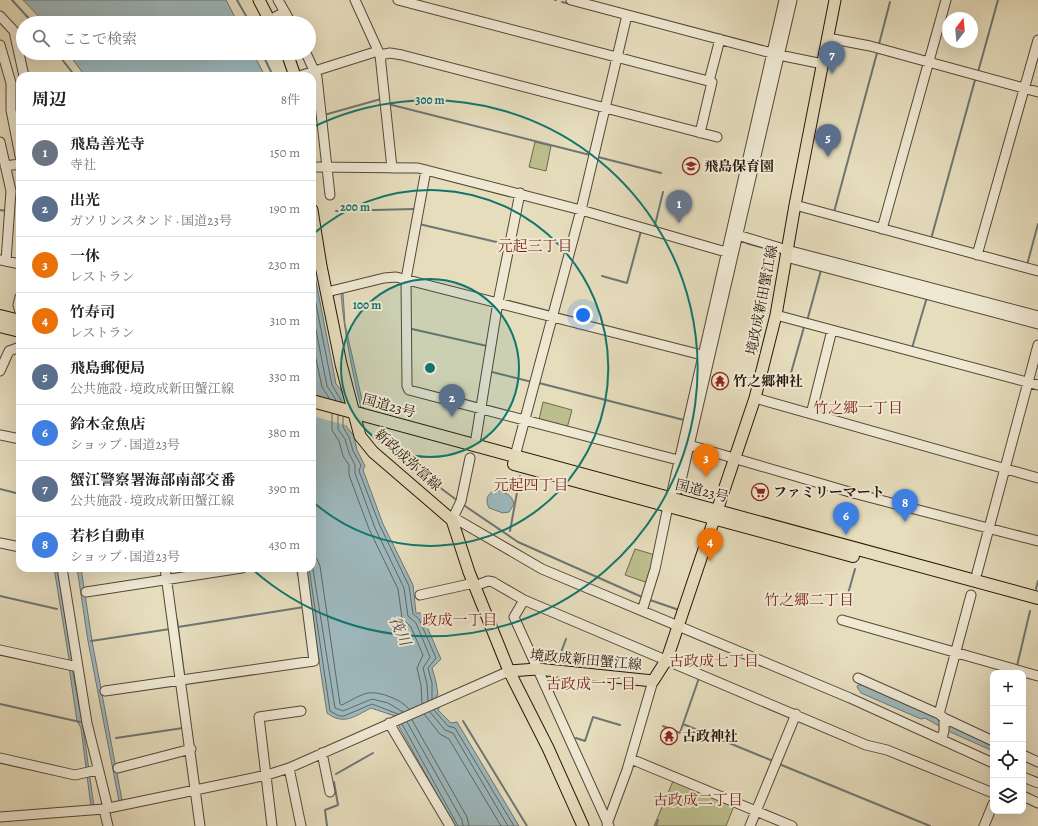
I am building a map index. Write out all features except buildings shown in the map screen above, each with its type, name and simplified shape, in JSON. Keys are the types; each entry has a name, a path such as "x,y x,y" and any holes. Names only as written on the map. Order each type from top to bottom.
{"highway":[{"path":"0,316 16,321"},
{"path":"0,326 16,330"},
{"name":"国道23号","path":"316,402 353,416 715,514 1038,598"},
{"name":"国道23号","path":"316,410 353,416 515,456 1038,606"}],"main road":[{"name":"境政成新田蟹江線","path":"509,671 537,669 653,681 667,659 755,398 776,315 795,205 835,0"},
{"path":"261,1 268,16"},
{"path":"289,60 294,72"},
{"name":"新政成弥富線","path":"316,238 320,266 327,292 353,416 360,436 373,452 452,520"},
{"path":"452,520 509,671 548,748 583,826"}],"street":[{"path":"278,0 287,16"},
{"path":"354,0 379,53 392,168"},
{"path":"398,0 712,82 700,133"},
{"path":"571,0 776,54 823,64"},
{"path":"776,54 784,0"},
{"path":"734,234 726,252 702,355 678,460 675,491 689,445 734,234 776,54 792,0"},
{"path":"882,229 946,0"},
{"path":"278,16 285,12"},
{"path":"515,456 581,210 627,15"},
{"path":"0,16 14,31 8,52 12,110 16,133"},
{"path":"828,38 870,46 1038,92"},
{"path":"709,81 720,39"},
{"path":"977,255 1038,40"},
{"path":"8,52 21,72"},
{"path":"309,72 379,53 390,53 717,138"},
{"path":"309,60 314,70"},
{"path":"316,75 330,195"},
{"path":"0,142 10,191 3,261 16,263"},
{"path":"3,162 16,164"},
{"path":"316,167 413,168 426,170 520,193 726,252"},
{"path":"426,170 406,279 407,386 409,390 678,460"},
{"path":"476,438 498,302 520,193"},
{"path":"795,205 1038,271"},
{"path":"734,234 787,254 1038,324"},
{"path":"787,254 1038,316"},
{"path":"327,292 384,278 406,279 702,355"},
{"path":"776,315 1038,385"},
{"path":"811,414 832,330"},
{"path":"977,573 1038,345"},
{"path":"0,370 9,351 16,348"},
{"path":"755,398 1038,478"},
{"path":"0,435 16,438"},
{"path":"689,445 853,493 1038,541"},
{"path":"470,458 460,503 452,520 456,519 542,569 678,627 943,735 990,761"},
{"path":"642,612 655,569 667,511"},
{"path":"0,543 16,546"},
{"path":"62,572 73,666 87,723 90,772 106,808 108,826"},
{"path":"166,572 191,749 200,826"},
{"path":"86,592 217,572"},
{"path":"105,691 314,661 303,572"},
{"path":"420,595 488,581 524,600 667,659 866,745 888,750 990,792"},
{"path":"943,735 942,718 955,653 971,595"},
{"path":"524,600 514,617 608,825"},
{"path":"842,620 1038,676"},
{"path":"0,650 73,666"},
{"path":"0,817 106,808 267,776 289,768 439,700 509,671"},
{"path":"858,678 990,740"},
{"path":"608,825 631,759 653,681"},
{"path":"272,826 259,718 301,711"},
{"path":"750,826 796,714"},
{"path":"391,723 450,826"},
{"path":"118,768 191,749"},
{"path":"322,753 330,792"},
{"path":"1026,756 1038,762"},
{"path":"0,758 75,775 90,772"},
{"path":"631,759 792,826"},
{"path":"289,768 301,826"},
{"path":"1026,778 1038,783"},
{"path":"1026,797 1038,803"},
{"path":"102,826 106,808"},
{"path":"984,826 990,811"}],"green space":[{"path":"535,142 551,146 546,171 529,167"},
{"path":"543,402 572,410 567,428 539,420"},
{"path":"635,549 655,555 648,583 625,575"},
{"path":"673,781 734,806 726,826 654,826"}],"water":[{"path":"23,0 226,0 234,16 38,16"},
{"path":"73,60 257,60 263,72 82,72"},
{"name":"筏川","path":"316,282 336,384 345,398 347,414 346,426 354,436 357,450 365,466 363,470 383,524 413,585 416,613 421,613 441,659 432,668 438,695 436,696 440,706 438,710 451,723 457,722 519,826 455,826 397,723 395,716 371,708 355,717 344,719 333,717 327,713 306,572 316,572"},
{"path":"341,293 343,293 345,324 364,409 361,408 346,337"},
{"path":"495,490 509,496 513,501 514,504 509,512 503,513 489,508 487,502 488,498 490,493"},
{"path":"55,572 58,572 72,659 72,668 83,727 94,807 91,807 81,728 77,721 69,659"},
{"path":"78,572 82,572 92,641 122,800 119,801 88,641"},
{"path":"858,685 865,685 990,743 990,750 948,731 925,718 921,719 861,693 857,687"}],"pier":[{"path":"316,396 350,405 349,426 316,417"}],"waterway":[{"path":"12,0 27,16"},
{"path":"237,0 246,16"},
{"path":"978,72 998,0"},
{"path":"562,2 570,4"},
{"path":"879,44 890,2"},
{"path":"834,212 877,53"},
{"path":"62,60 72,72"},
{"path":"265,60 271,72"},
{"path":"931,239 975,80"},
{"path":"324,115 381,99"},
{"path":"388,104 590,155"},
{"path":"598,157 661,173"},
{"path":"655,225 663,192"},
{"path":"336,211 414,209"},
{"path":"0,210 6,211"},
{"path":"419,224 505,244"},
{"path":"1027,265 1038,224"},
{"path":"602,276 627,283 641,231"},
{"path":"746,243 764,248"},
{"path":"807,321 821,270"},
{"path":"912,348 927,297"},
{"path":"791,373 804,327"},
{"path":"412,329 487,346"},
{"path":"492,372 532,382"},
{"path":"539,383 684,420"},
{"path":"379,434 423,475 458,501"},
{"path":"510,531 520,476"},
{"path":"0,489 16,493"},
{"path":"842,494 855,498"},
{"path":"462,504 518,542 642,597"},
{"path":"846,601 855,569"},
{"path":"1036,589 1038,581"},
{"path":"0,596 57,609"},
{"path":"650,600 679,610"},
{"path":"178,627 304,607"},
{"path":"1017,666 1030,611"},
{"path":"177,620 184,674"},
{"path":"91,641 170,629"},
{"path":"556,666 566,639"},
{"path":"553,693 556,676"},
{"path":"683,724 699,678"},
{"path":"0,704 80,722"},
{"path":"576,738 585,741 593,717 620,725"},
{"path":"463,721 527,826"},
{"path":"663,726 680,733 683,724 773,761"},
{"path":"116,738 183,728"},
{"path":"336,774 373,753"},
{"path":"779,764 930,826"},
{"path":"327,826 325,810 338,805 334,782"},
{"path":"656,826 658,820"}],"place":[{"name":"蟹江警察署海部南部交番","path":"832,74"},
{"name":"飛島郵便局","path":"828,157"},
{"name":"飛島保育園","path":"691,166"},
{"name":"飛島善光寺","path":"679,223"},
{"name":"竹之郷神社","path":"720,381"},
{"name":"出光","path":"452,417"},
{"name":"一休","path":"706,477"},
{"name":"ファミリーマート","path":"760,492"},
{"name":"若杉自動車","path":"905,522"},
{"name":"鈴木金魚店","path":"846,535"},
{"name":"竹寿司","path":"710,561"},
{"name":"古政神社","path":"669,736"}],"district":[{"name":"元起三丁目","path":"535,246"},
{"name":"竹之郷一丁目","path":"858,408"},
{"name":"元起四丁目","path":"531,485"},
{"name":"竹之郷二丁目","path":"809,600"},
{"name":"政成一丁目","path":"460,620"},
{"name":"古政成七丁目","path":"714,661"},
{"name":"古政成一丁目","path":"591,684"},
{"name":"古政成二丁目","path":"698,800"}]}
